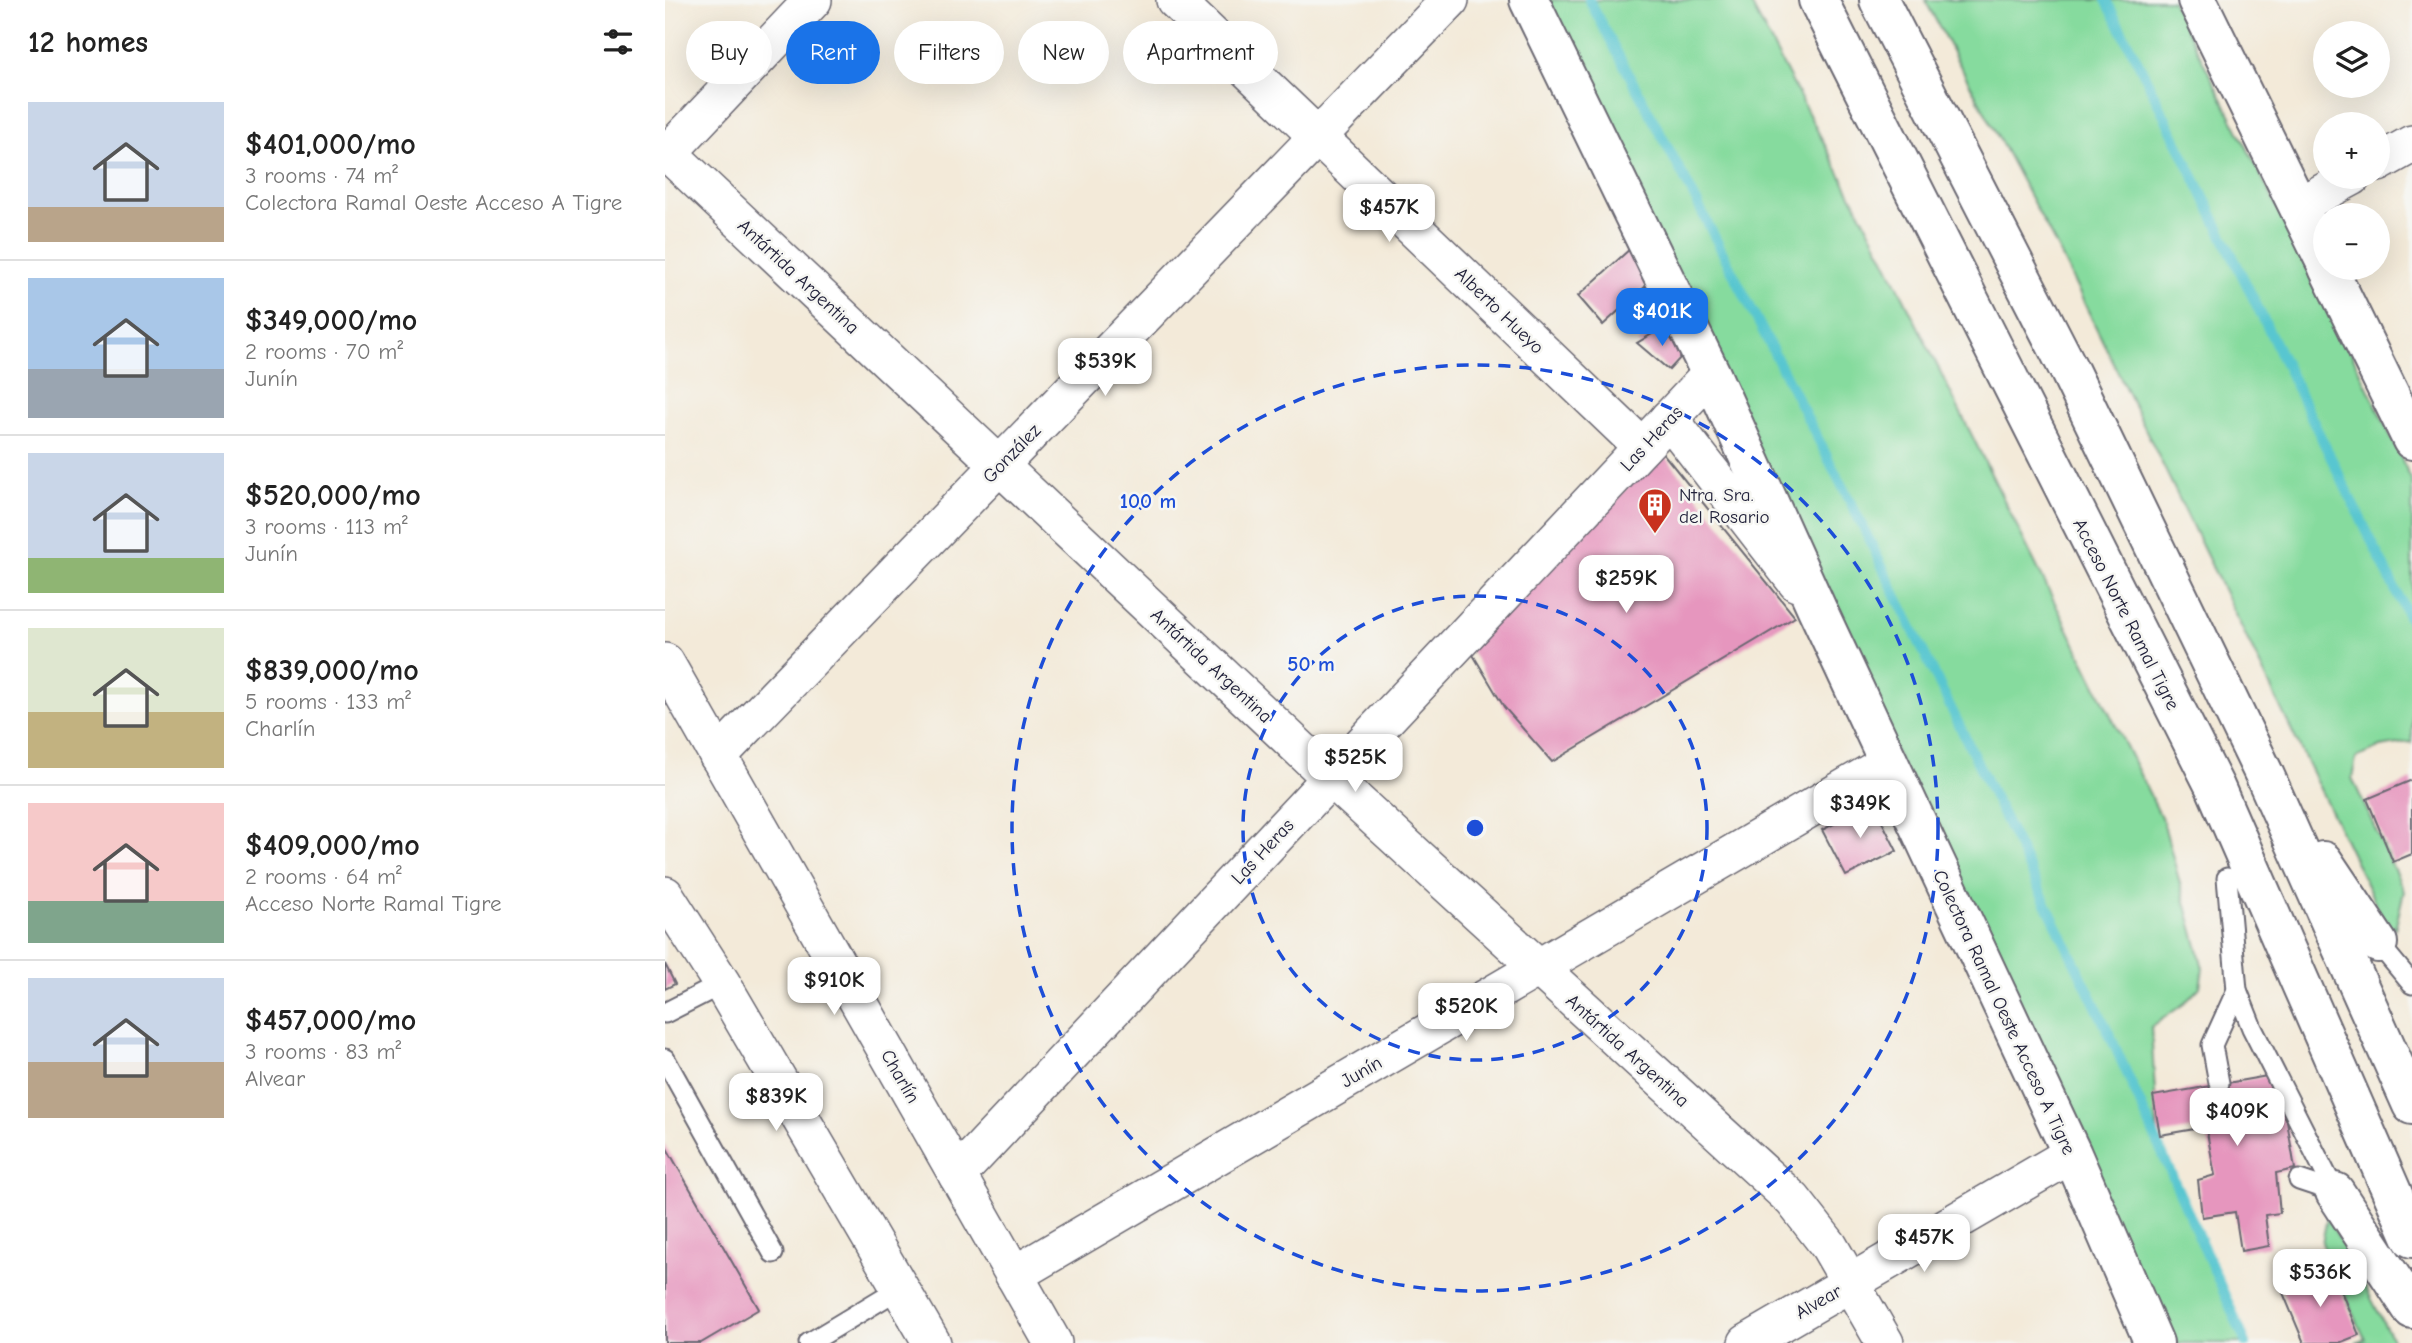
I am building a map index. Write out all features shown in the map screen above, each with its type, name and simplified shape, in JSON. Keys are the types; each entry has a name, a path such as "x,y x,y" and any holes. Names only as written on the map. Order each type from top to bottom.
{"main road":[{"name":"Colectora Ramal Oeste Acceso A Tigre","path":"1529,0 1711,374 1817,609 2072,1154 2154,1343"},
{"name":"Acceso Norte Ramal Tigre","path":"1818,0 2215,787 2412,1238"},
{"path":"1879,0 2070,372 2265,776 2412,1105"},
{"path":"2197,0 2313,237"},
{"path":"2334,280 2412,440"},
{"path":"2041,442 2227,878"},
{"path":"2265,776 2378,943"},
{"path":"2335,1192 2412,1309"}],"street":[{"path":"666,153 813,0"},
{"name":"Alberto Hueyo","path":"1175,0 1642,447"},
{"name":"González","path":"718,755 1450,0"},
{"path":"2390,156 2412,144"},
{"name":"Antártida Argentina","path":"666,153 1331,778 1793,1200 1829,1246 1885,1343"},
{"path":"2298,206 2330,189"},
{"name":"Las Heras","path":"957,1175 1711,374"},
{"path":"1669,418 1817,609"},
{"name":"Charlín","path":"665,662 1053,1343"},
{"name":"Junín","path":"1014,1275 1889,762"},
{"path":"665,895 722,984 932,1343"},
{"name":"Alvear","path":"1747,1343 2072,1154"}],"lane":[{"path":"2227,878 2237,990 2252,1028 2335,1192"},
{"path":"2378,943 2412,984"},
{"path":"665,1013 722,984"},
{"path":"2219,1083 2212,1045 2237,990"},
{"path":"665,1059 773,1253"},
{"path":"2299,1180 2335,1192"},
{"path":"809,1343 899,1288"}],"green space":[{"path":"1544,0 1749,0 1883,256 2163,821 2203,968 2200,987 2185,1003 2151,1027 2158,1142 2245,1343 2172,1343"},
{"path":"1925,0 2172,0 2353,357 2412,481 2412,743 2381,747 2356,758 2352,778 2404,891 2395,929 2386,925 2057,247"},
{"path":"2327,1217 2394,1343 2356,1343 2365,1339 2322,1243"}],"building":[{"path":"1631,248 1647,285 1603,325 1578,296"},
{"path":"1664,327 1682,356 1669,370 1637,343"},
{"name":"Ntra. Sra. del Rosario","path":"1662,452 1795,617 1552,762 1504,707 1469,648"},
{"path":"2412,780 2412,854 2393,862 2367,799"},
{"path":"1873,804 1897,851 1846,876 1822,830"},
{"path":"665,964 675,984 665,989"},
{"path":"2279,1074 2295,1169 2276,1173 2280,1213 2265,1215 2269,1246 2241,1251 2235,1212 2202,1217 2198,1180 2215,1175 2206,1127 2160,1135 2153,1096"},
{"path":"665,1145 759,1309 701,1343 665,1343"},
{"path":"2331,1267 2359,1335 2339,1343 2304,1343 2281,1288"}],"waterway":[{"path":"1589,0 1687,183 1858,517 2109,1033 2246,1343"},
{"path":"2106,0 2412,624"}],"place":[{"name":"Ntra. Sra. del Rosario","path":"1655,535"}]}
